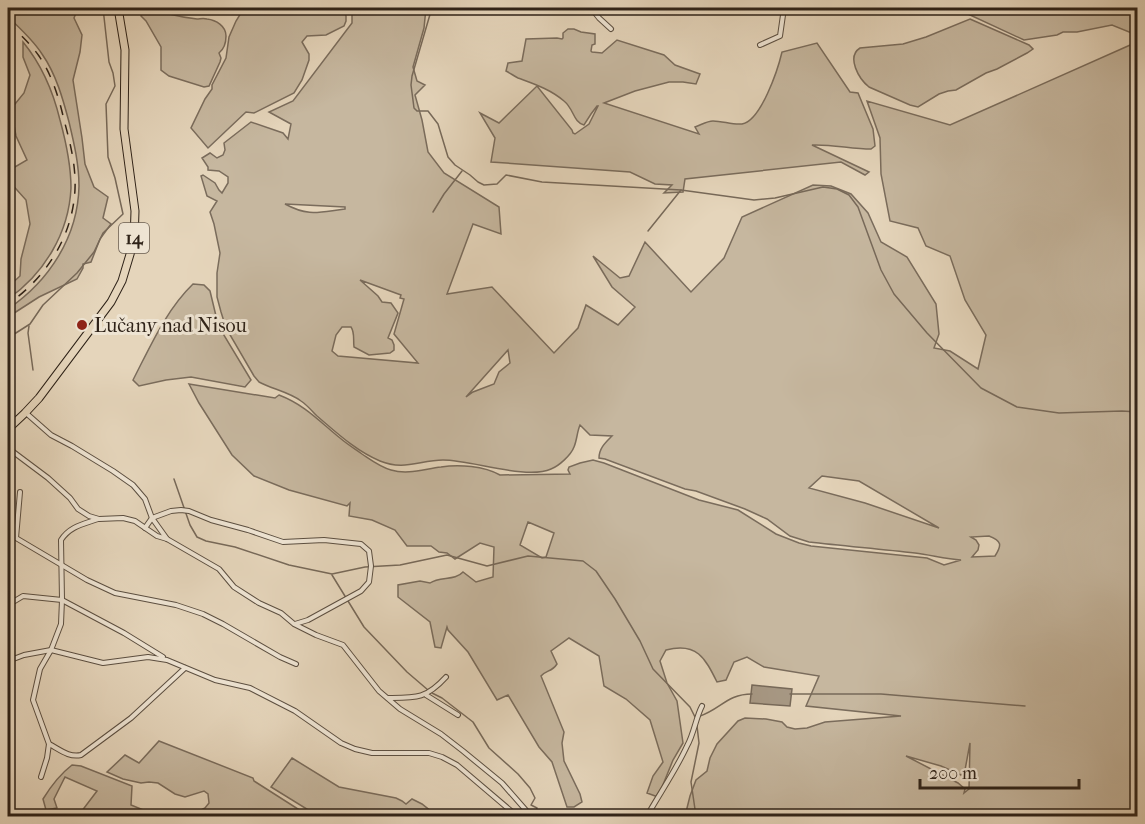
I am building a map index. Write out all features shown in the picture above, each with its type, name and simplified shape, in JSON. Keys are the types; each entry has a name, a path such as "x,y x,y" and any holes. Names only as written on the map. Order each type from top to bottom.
{"main road":[{"name":"14","path":"8,429 39,398 111,302 122,281 134,241 135,211 124,129 125,51 118,8"}],"street":[{"path":"591,8 611,29"},
{"path":"635,8 646,10 665,8"},
{"path":"724,8 743,10 759,8"},
{"path":"760,45 780,36 782,8"},
{"path":"25,413 51,435 133,485 145,499 152,518 167,539"},
{"path":"8,448 48,478 70,498 78,509 99,519"},
{"path":"16,538 20,492"},
{"path":"145,528 152,518 181,510 273,540 283,542 324,540 361,544 369,551 371,566 369,582 361,591 308,620 294,624"},
{"path":"41,777 49,744 33,700 40,669 51,650 61,624 61,540 65,534 78,526 99,519 123,518 135,521 157,536 167,539 219,570 234,587 281,613 294,624 343,645 379,692 399,709 441,734 463,751 502,783 531,816"},
{"path":"8,538 16,538 87,580 115,593 176,605 203,614 296,664"},
{"path":"8,605 23,596 62,600 124,633 167,660 215,680 250,688 296,711 341,743 355,749 372,753 429,753 442,757 457,765 517,816"},
{"path":"8,661 24,655 51,650 103,663 148,657 167,660"},
{"path":"49,744 70,755 81,755 131,718 185,668"},
{"path":"387,698 411,698 426,695 446,677"},
{"path":"426,695 459,714"},
{"path":"647,816 688,745 702,706"}],"shaded area":[{"path":"8,8 78,8 74,18 82,35 73,80 85,164 94,187 108,197 103,218 111,224 100,239 91,262 83,264 77,279 39,297 8,317 8,309 23,298 48,271 67,240 77,205 79,186 73,138 55,78 38,49 8,17"},
{"path":"146,8 183,17 210,20 222,26 226,32 226,39 219,53 220,62 209,86 204,87 169,76 161,70 161,47 141,16 142,10"},
{"path":"244,8 343,8 346,21 344,26 326,35 307,36 302,42 309,54 309,60 302,80 294,93 254,113 246,112 208,148 191,128 226,58 229,37"},
{"path":"352,8 426,8 424,28 413,67 417,81 425,85 415,95 428,152 444,173 499,207 501,234 473,224 447,294 492,287 554,353 578,328 586,305 618,325 635,307 612,287 593,256 620,278 629,276 645,242 691,292 724,258 742,217 813,185 831,186 851,194 868,213 881,242 907,257 936,304 939,334 934,348 950,351 978,369 986,335 965,300 950,256 926,246 918,228 890,221 881,174 880,138 867,101 950,125 1137,42 1137,816 685,816 696,780 707,771 717,744 738,721 745,718 766,719 782,722 787,727 795,729 825,722 901,716 806,706 819,676 764,667 747,657 734,662 726,680 717,682 704,659 693,650 677,648 666,650 660,661 667,683 677,701 683,743 673,760 658,797 647,793 653,776 663,762 650,720 626,699 604,686 599,656 569,638 551,651 557,664 541,676 564,732 562,743 564,761 582,802 574,807 567,807 552,762 539,747 508,695 497,700 468,652 447,627 441,648 435,647 430,622 398,597 398,585 420,581 430,583 456,577 463,572 476,582 493,577 494,547 480,543 455,559 431,546 407,546 395,530 372,520 349,516 350,503 347,506 289,490 254,476 232,455 189,384 275,398 279,395 304,409 369,459 391,470 410,472 463,466 479,468 500,475 570,474 569,467 593,460 699,500 738,510 776,534 799,543 927,558 944,565 961,560 809,542 790,536 767,519 745,509 599,458 602,448 612,436 590,435 580,425 574,447 568,457 554,468 540,472 513,471 443,460 404,465 389,464 355,447 296,398 259,382 226,328 217,297 220,253 210,212 217,201 207,196 201,176 215,183 222,193 228,183 228,177 219,171 208,170 202,158 210,153 217,158 223,155 224,143 251,122 283,133 288,139 291,124 269,112 293,101 352,23","holes":["285,204 345,207 345,209 314,213","360,280 401,295 400,298 404,299 394,334 418,363 338,356 332,351 336,335 342,327 351,327 354,347 369,355 390,353 394,350 392,340 388,338 398,313 391,303 382,302","508,350 510,363 499,372 494,384 466,397","822,476 859,481 939,528 865,503 809,488","528,522 554,533 546,557 542,558 520,545","989,536 996,540 1000,546 995,556 972,557 978,550 979,545 971,537","970,743 969,789 964,793 965,789 958,783 906,756 941,766 961,775 965,770"]},
{"path":"955,8 1137,8 1137,33 1134,34 1112,25 1024,40"},
{"path":"970,19 1029,45 1033,49 956,90 939,94 918,107 869,87 858,74 854,57 860,48 903,44"},
{"path":"568,29 595,34 592,52 602,53 617,40 664,55 675,65 700,74 696,84 669,82 635,91 604,103 699,134 695,127 708,122 742,124 749,121 756,114 768,93 782,52 817,43 850,92 858,93 873,129 875,146 871,149 812,145 869,172 865,175 841,162 685,179 683,192 664,193 672,185 655,184 630,172 491,162 495,138 480,113 499,123 537,86 573,133 575,134 589,124 598,106 584,125 578,121 567,104 559,97 548,90 506,71 508,63 522,61 526,39 562,39 563,33"},
{"path":"23,42 41,69 54,99 68,154 71,188 65,221 52,251 33,277 8,299 8,287 20,276 21,259 30,224 26,200 8,180 8,171 27,160 16,136 11,109 24,93 30,75 23,57"},
{"path":"193,284 204,285 210,291 222,332 251,380 245,387 191,377 139,386 133,380 152,342 175,305"},
{"path":"752,685 792,689 790,706 750,703"},
{"path":"159,741 253,778 254,781 309,816 208,816 199,811 209,803 208,794 204,791 185,797 175,794 158,783 141,783 107,772 125,755 139,763"},
{"path":"292,758 339,787 396,798 406,804 412,799 437,816 318,816 271,787"},
{"path":"72,765 81,766 132,786 131,805 158,816 78,816 97,791 65,777 54,799 57,808 46,810 43,799"}],"waterway":[{"path":"8,338 30,324 43,305 77,273 94,252 103,233 123,214 108,157 106,104 115,86 109,62 103,8"},
{"path":"431,8 412,76 414,108 417,111 428,111 438,124 448,157 478,182 484,185 497,184 506,175 542,182 681,190 754,200 775,198 823,187 837,189 849,195 858,207 881,270 894,294 927,333 981,388 1017,407 1059,413 1138,412"},
{"path":"433,212 462,171"},
{"path":"648,231 681,190"},
{"path":"29,326 33,370"},
{"path":"174,479 190,525 197,537 289,565 332,574 365,567 400,565 447,555 487,566 528,556 583,561 596,571 615,599 640,641 653,669 690,707 695,717"},
{"path":"332,575 364,627 407,672 428,690"},
{"path":"432,693 473,722 489,748 530,788 535,798 531,805 537,808 535,816"},
{"path":"700,716 736,696 752,694"},
{"path":"790,694 881,694 1025,706"},
{"path":"696,816 691,782 699,743 697,726"}],"railway":[{"path":"8,22 35,51 44,63 51,79 60,103 74,162 75,180 69,223 55,254 34,282 8,304"}],"place":[{"name":"Lučany nad Nisou","path":"82,325"}]}
